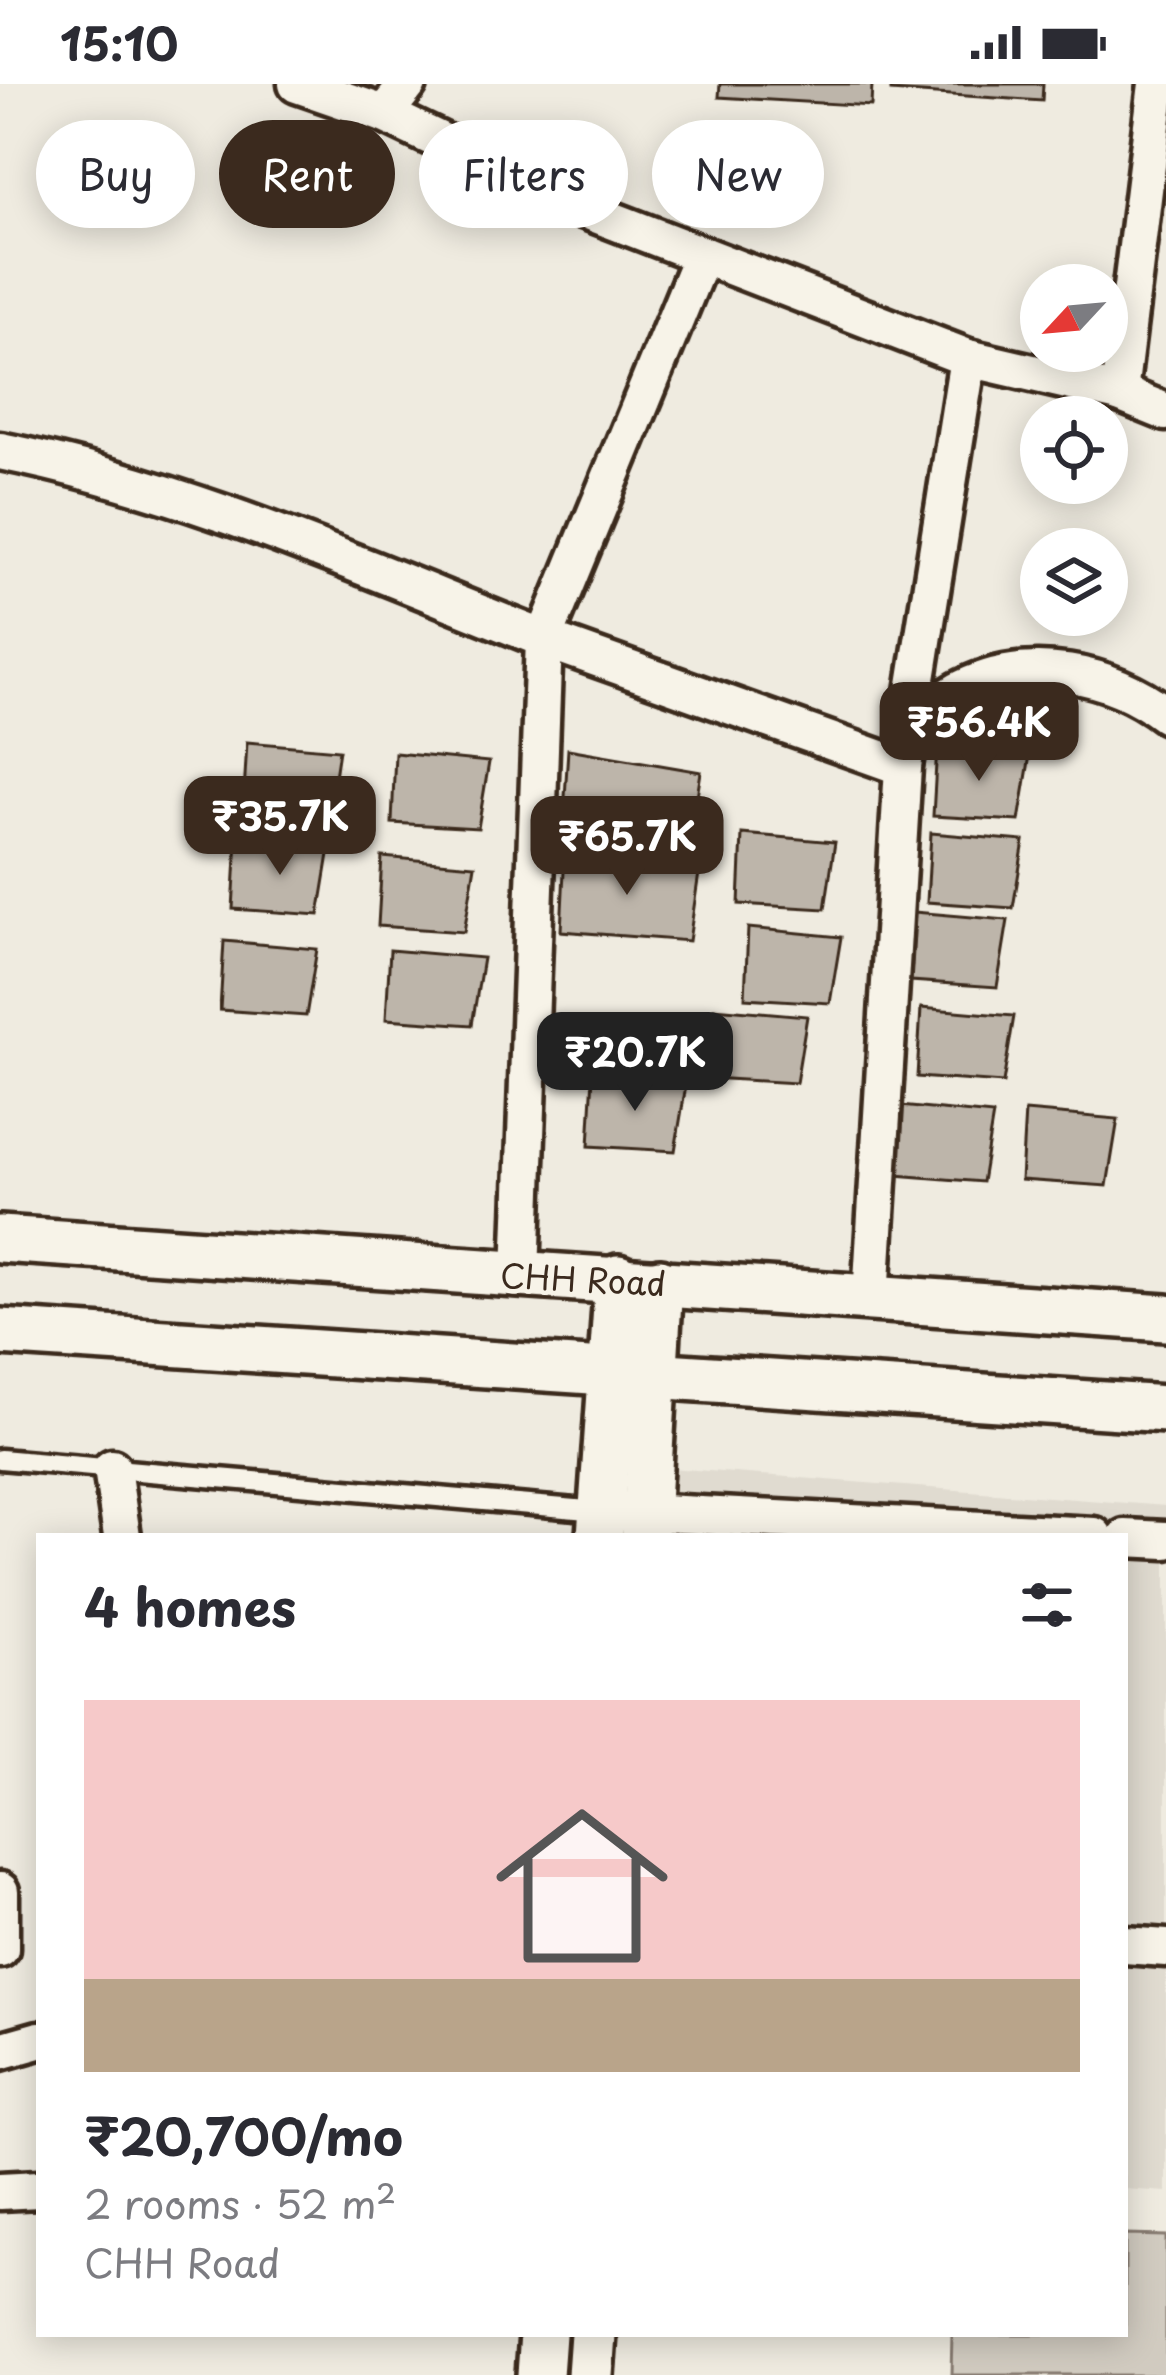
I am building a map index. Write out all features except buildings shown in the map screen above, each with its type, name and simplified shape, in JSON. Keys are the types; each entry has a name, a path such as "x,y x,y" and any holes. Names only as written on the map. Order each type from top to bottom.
{"street":[{"path":"297,84 384,114 583,209 968,358 1119,393 1166,412"},
{"path":"384,114 408,84"},
{"path":"1119,393 1157,84"},
{"path":"521,1274 544,639 702,255"},
{"path":"871,1298 904,767 968,358"},
{"path":"0,452 87,468 231,517 544,639 904,767"},
{"path":"912,728 961,689 1005,674 1050,670 1105,682 1147,700 1166,715"},
{"name":"CHH Road","path":"0,1239 1166,1318"},
{"path":"639,1280 633,1373 645,1524"},
{"path":"0,1332 1166,1408"},
{"path":"633,1373 600,1524 994,1533"},
{"path":"112,1468 122,1533"},
{"path":"1128,1538 1166,1540"},
{"path":"0,1891 0,1948"},
{"path":"1128,1945 1166,1948"},
{"path":"0,2051 36,2041"},
{"path":"0,2191 36,2189"},
{"path":"540,2375 543,2337"},
{"path":"590,2375 593,2337"}],"lane":[{"path":"0,1459 600,1524"}],"shaded area":[{"path":"670,1468 1166,1506 1166,2192 1128,2189 1128,1533 665,1533"},
{"path":"1128,2235 1166,2236 1166,2375 951,2375 952,2337 1128,2337"}]}
